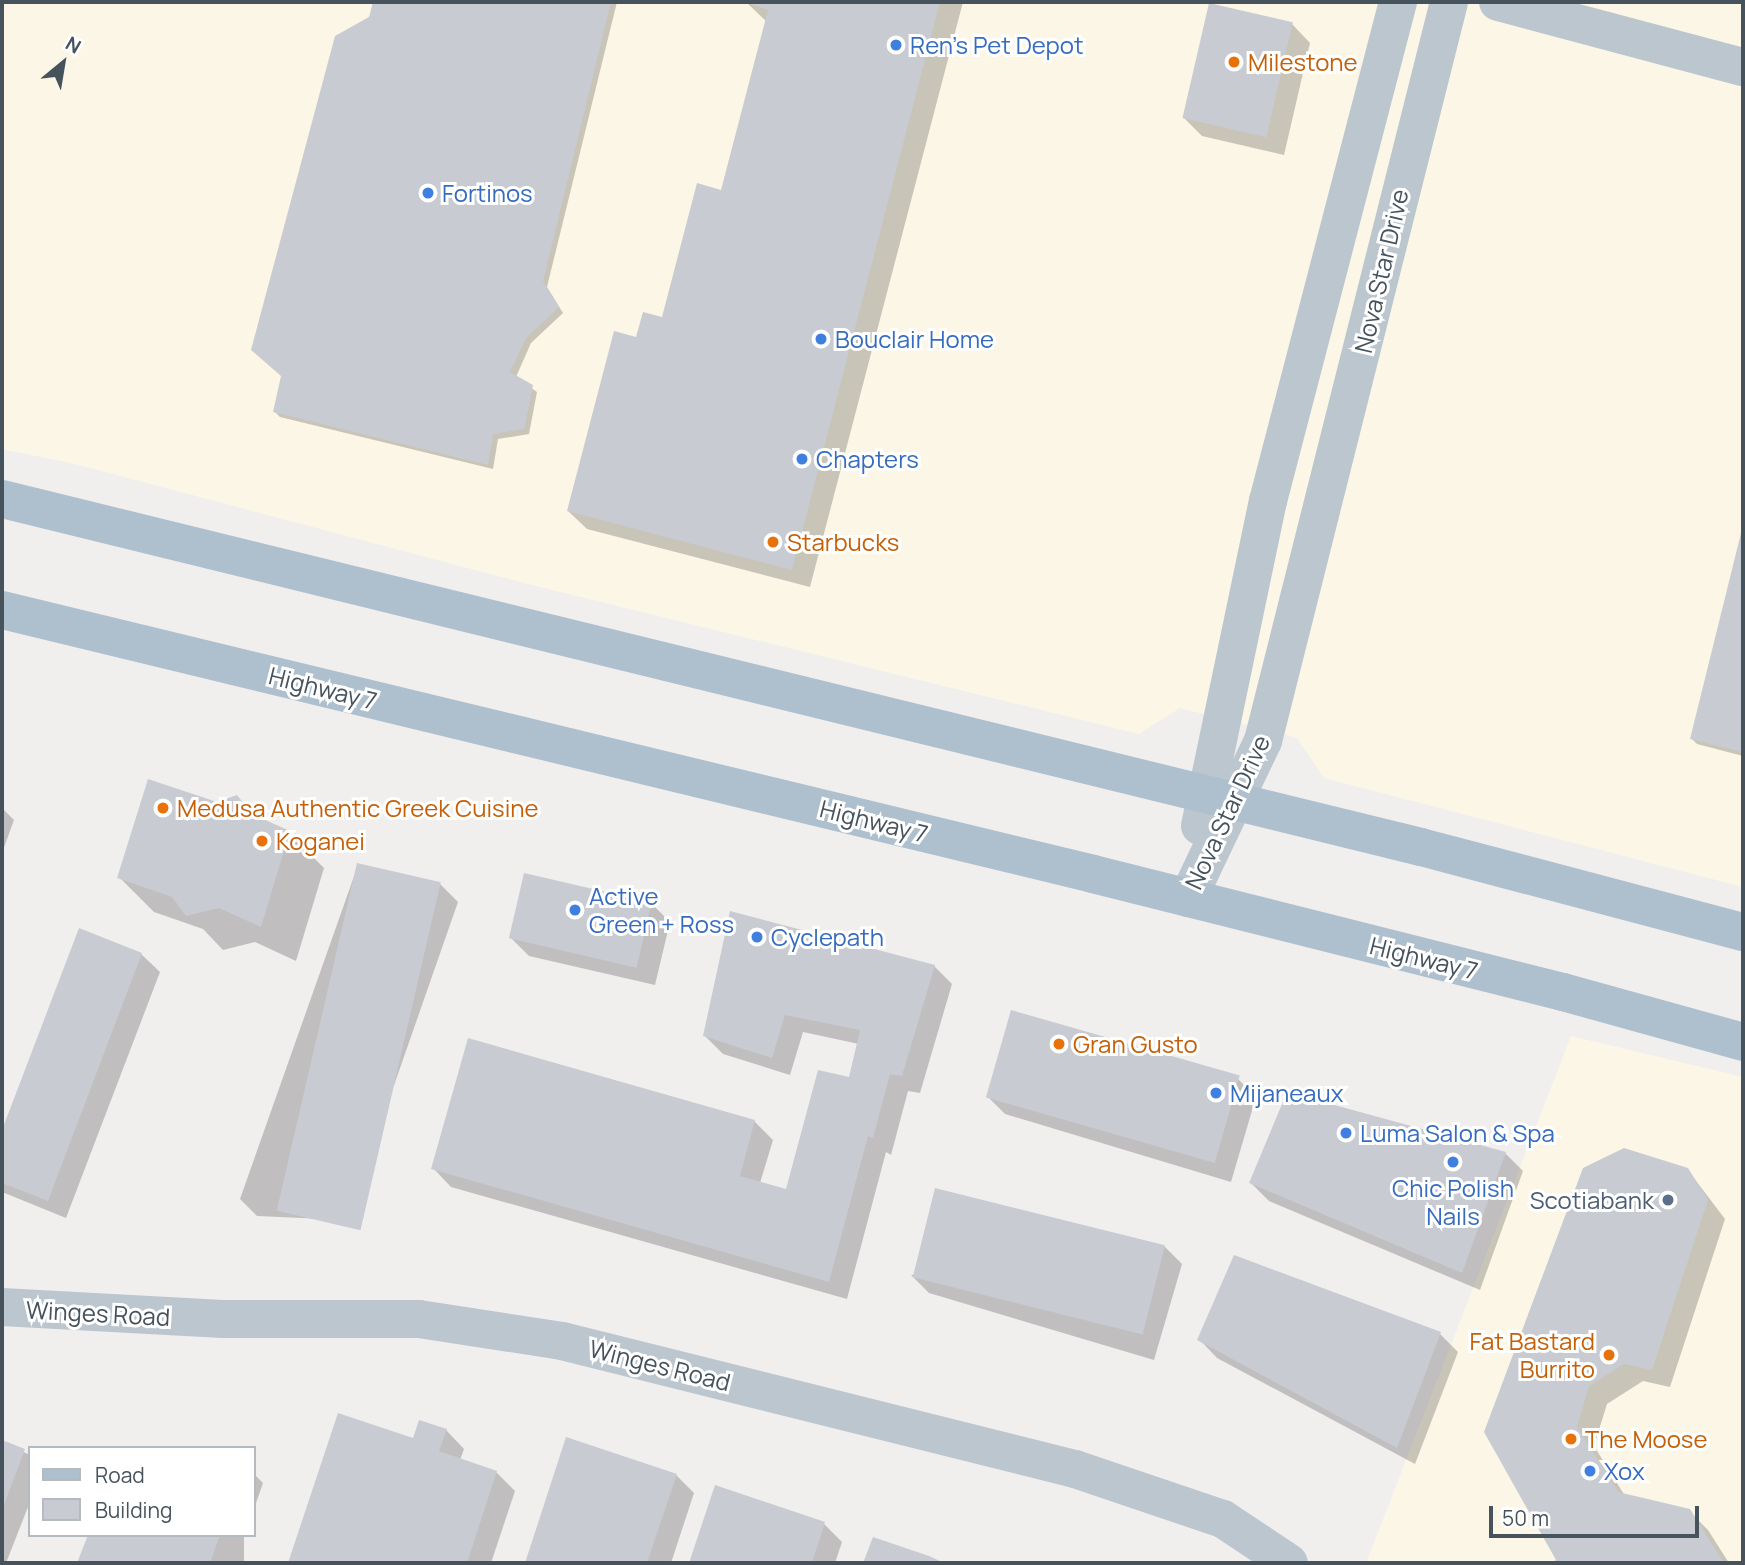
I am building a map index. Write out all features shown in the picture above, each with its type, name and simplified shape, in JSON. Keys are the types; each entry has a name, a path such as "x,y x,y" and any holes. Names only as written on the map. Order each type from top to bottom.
{"main road":[{"path":"2,499 1220,798 1743,932"},
{"name":"Highway 7","path":"2,610 1188,898 1563,992 1743,1042"}],"street":[{"name":"Nova Star Drive","path":"1188,898 1220,798 1268,501 1398,2"},
{"name":"Nova Star Drive","path":"1220,798 1263,741 1448,2"},
{"path":"1497,2 1743,67"},
{"name":"Winges Road","path":"2,1307 223,1319 419,1319 562,1341 1074,1469 1223,1518 1289,1563"}],"shaded area":[{"path":"2,2 1743,2 1743,887 1324,778 1297,738 1180,708 1139,734 532,585 75,464 2,449"},
{"path":"1571,1036 1743,1077 1743,1563 1366,1563"}],"building":[{"name":"Fortinos","path":"373,2 611,2 543,281 559,307 526,338 510,372 533,385 524,429 493,434 488,465 273,412 281,376 251,350 335,36 369,17"},
{"path":"745,2 940,2 792,570 567,511 614,331 636,337 643,312 662,317 697,183 721,190 768,10"},
{"path":"1209,3 1293,22 1266,137 1182,118"},
{"path":"1743,525 1743,752 1690,739"},
{"path":"148,779 217,802 237,795 252,814 290,831 261,927 219,908 186,916 172,897 117,878"},
{"path":"357,863 441,882 360,1230 277,1211"},
{"path":"524,873 652,902 637,968 509,938"},
{"path":"730,911 935,965 902,1076 890,1074 873,1138 868,1136 829,1282 431,1169 468,1038 755,1120 740,1176 786,1189 818,1070 849,1077 860,1030 785,1015 772,1058 703,1036"},
{"path":"79,928 142,953 48,1201 2,1183 2,1130"},
{"path":"1011,1010 1240,1076 1215,1163 986,1097"},
{"path":"1287,1092 1506,1152 1462,1273 1249,1183"},
{"path":"1624,1148 1688,1168 1708,1200 1652,1370 1624,1364 1589,1386 1577,1427 1618,1492 1690,1509 1724,1563 1551,1563 1556,1560 1484,1432 1583,1168"},
{"path":"935,1188 1165,1245 1143,1335 913,1277"},
{"path":"1234,1255 1441,1332 1397,1448 1197,1340"},
{"path":"338,1413 413,1438 419,1420 447,1429 439,1451 497,1471 467,1563 288,1563"},
{"path":"566,1437 677,1474 647,1563 525,1563"},
{"path":"2,1440 25,1449 2,1510"},
{"path":"715,1485 825,1522 812,1563 689,1563"},
{"path":"87,1537 219,1537 210,1563 77,1563"},
{"path":"873,1537 929,1556 944,1563 863,1563"}],"place":[{"name":"Ren's Pet Depot","path":"896,45"},
{"name":"Milestone","path":"1234,62"},
{"name":"Fortinos","path":"428,193"},
{"name":"Bouclair Home","path":"821,339"},
{"name":"Chapters","path":"802,459"},
{"name":"Starbucks","path":"773,542"},
{"name":"Medusa Authentic Greek Cuisine","path":"163,808"},
{"name":"Koganei","path":"262,841"},
{"name":"Active Green + Ross","path":"575,910"},
{"name":"Cyclepath","path":"757,937"},
{"name":"Gran Gusto","path":"1059,1044"},
{"name":"Mijaneaux","path":"1216,1093"},
{"name":"Luma Salon & Spa","path":"1346,1133"},
{"name":"Chic Polish Nails","path":"1453,1162"},
{"name":"Scotiabank","path":"1668,1200"},
{"name":"Fat Bastard Burrito","path":"1609,1355"},
{"name":"The Moose","path":"1571,1439"},
{"name":"Xox","path":"1590,1471"}]}
